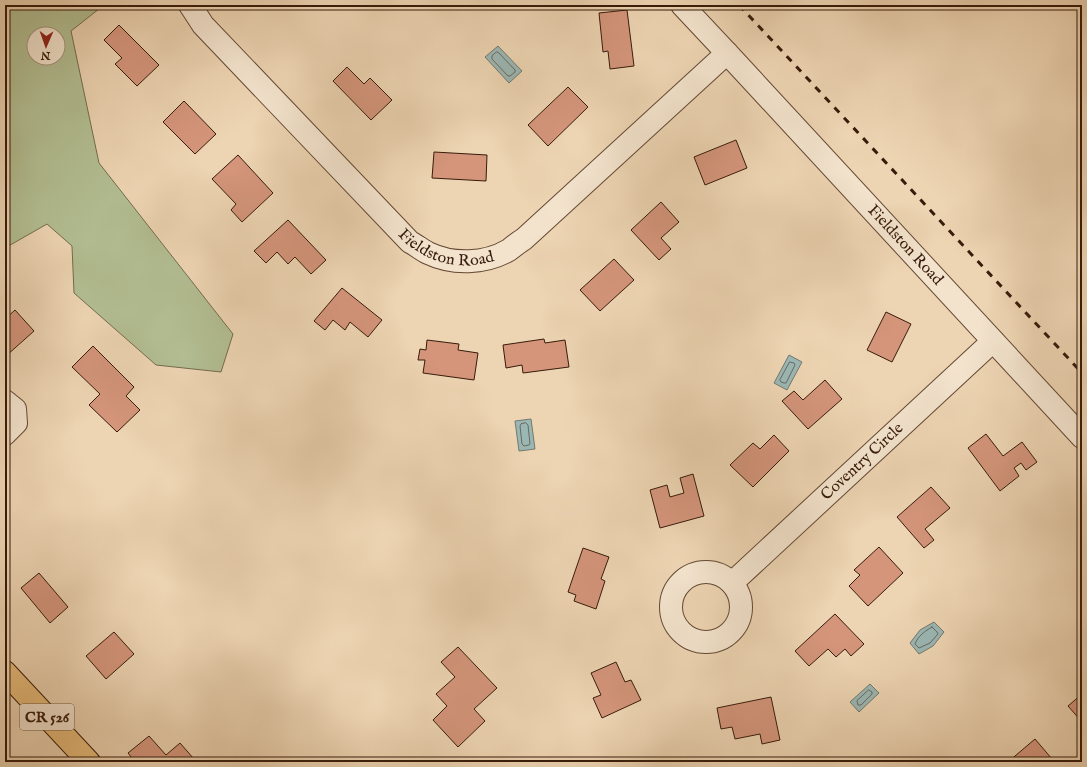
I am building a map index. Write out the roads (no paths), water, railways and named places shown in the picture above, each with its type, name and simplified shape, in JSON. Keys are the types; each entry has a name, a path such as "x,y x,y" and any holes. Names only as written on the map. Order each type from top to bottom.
{"main road":[{"name":"CR 526","path":"5,672 89,762"}],"street":[{"name":"Fieldston Road","path":"190,5 203,25 410,242 428,253 448,260 469,262 491,258 508,250 524,239 727,53"},
{"name":"Fieldston Road","path":"682,5 1082,437"},
{"name":"Coventry Circle","path":"732,583 993,341"},
{"path":"5,401 15,409 16,423 5,434"}],"water":[{"path":"498,46 522,71 509,83 485,57"},
{"path":"789,355 802,362 787,390 774,383"},
{"path":"531,419 535,449 519,451 515,421"},
{"path":"934,622 944,632 933,646 919,654 910,643 920,630"},
{"path":"870,684 879,693 859,712 850,702"}],"railway":[{"path":"739,5 1082,373"}]}
